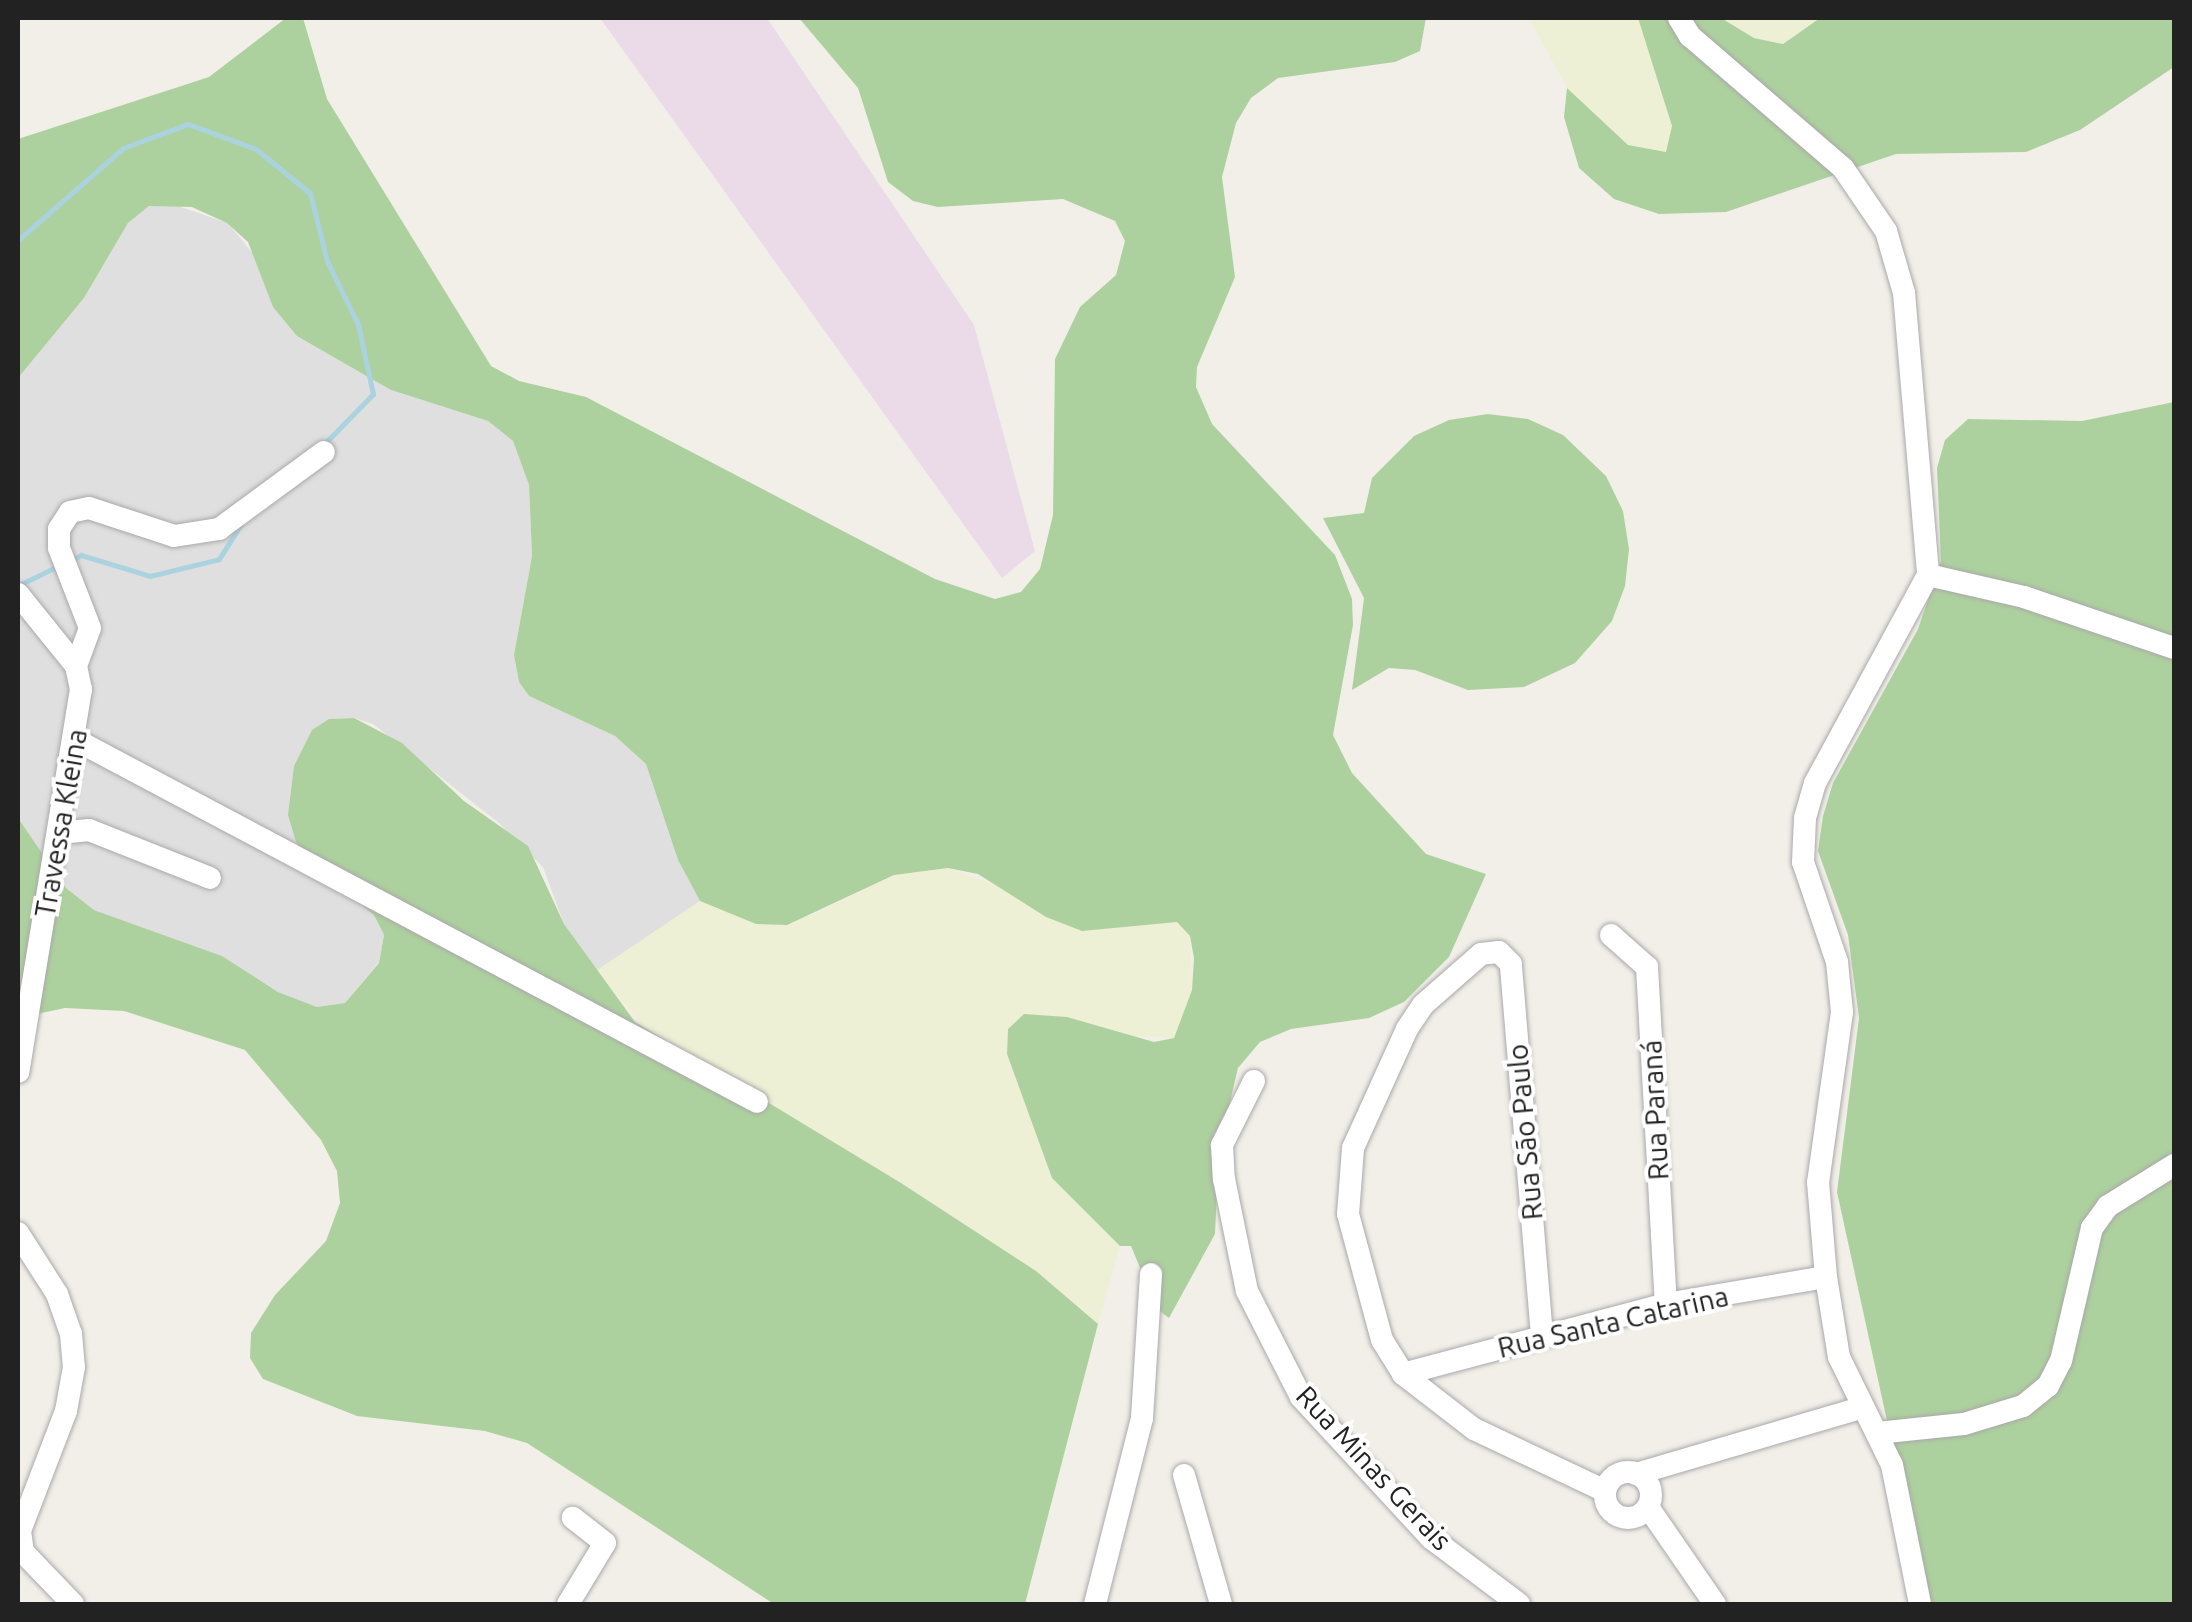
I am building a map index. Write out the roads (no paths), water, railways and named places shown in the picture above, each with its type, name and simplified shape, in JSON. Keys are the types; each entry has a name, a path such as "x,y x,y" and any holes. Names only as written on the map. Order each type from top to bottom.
{"street":[{"path":"1679,18 1690,36 1843,168 1886,230 1904,293 1928,575 1815,783 1804,818 1803,862 1837,962 1842,1012 1818,1182 1826,1278 1839,1358 1860,1408 1892,1465 1920,1604"},
{"name":"Travessa Kleina","path":"18,1072 76,740 76,666 90,628 59,548 70,512 88,508 174,536 219,529 324,452"},
{"path":"1928,575 2024,597 2174,648"},
{"path":"18,594 76,666"},
{"path":"76,740 757,1102"},
{"path":"60,833 89,830 210,878"},
{"name":"Rua Paraná","path":"1611,934 1648,967 1666,1304"},
{"name":"Rua São Paulo","path":"1403,1374 1382,1340 1348,1214 1346,1180 1353,1148 1407,1028 1423,1005 1481,954 1499,952 1511,964 1542,1336"},
{"name":"Rua Minas Gerais","path":"1254,1081 1222,1145 1224,1178 1247,1291 1300,1397 1432,1538 1519,1604"},
{"path":"1877,1434 1964,1424 2022,1406 2048,1386 2061,1361 2092,1228 2108,1206 2174,1165"},
{"path":"18,1233 56,1294 71,1334 74,1366 66,1411 20,1531 23,1552 73,1604"},
{"path":"1095,1604 1142,1418 1151,1274"},
{"name":"Rua Santa Catarina","path":"1403,1374 1666,1304 1826,1278"},
{"path":"1403,1374 1474,1429 1605,1492"},
{"path":"1605,1492 1620,1474 1636,1474 1860,1408"},
{"path":"1605,1492 1608,1507 1620,1517 1636,1517 1648,1507 1651,1491 1636,1474"},
{"path":"1184,1475 1221,1604"},
{"path":"1648,1507 1716,1604"},
{"path":"568,1604 604,1543 572,1518"}],"waterway":[{"path":"18,240 123,148 188,124 256,149 310,193 327,261 358,324 373,394 322,446"},
{"path":"73,559 81,555 150,576 219,559 241,524"},
{"path":"19,585 58,566"}]}
